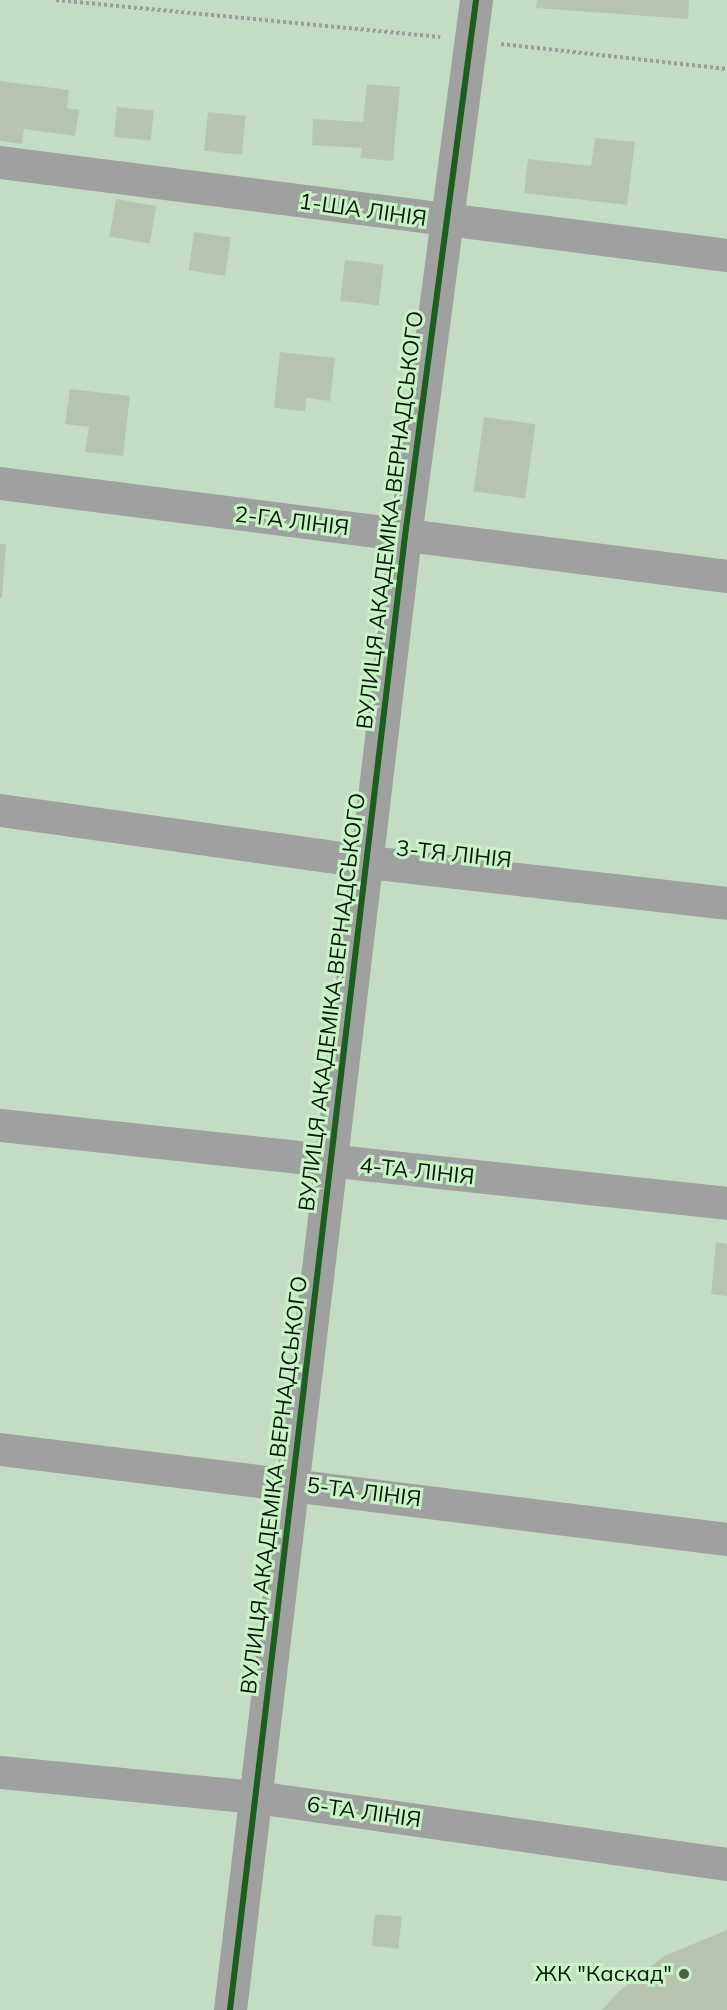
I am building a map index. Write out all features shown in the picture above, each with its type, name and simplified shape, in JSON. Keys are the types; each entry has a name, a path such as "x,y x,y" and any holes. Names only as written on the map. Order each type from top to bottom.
{"street":[{"name":"ВУЛИЦЯ АКАДЕМІКА ВЕРНАДСЬКОГО","path":"230,2010 405,536 445,221 477,0"},
{"name":"1-ША ЛІНІЯ","path":"0,162 445,221 727,255"},
{"name":"2-ГА ЛІНІЯ","path":"0,483 727,576"},
{"name":"3-ТЯ ЛІНІЯ","path":"0,810 368,862 727,903"},
{"name":"4-ТА ЛІНІЯ","path":"0,1125 727,1203"},
{"name":"5-ТА ЛІНІЯ","path":"0,1449 292,1483 727,1539"},
{"name":"6-ТА ЛІНІЯ","path":"0,1772 256,1797 727,1864"}],"path":[{"path":"56,0 472,40 727,69"}],"building":[{"path":"537,0 689,0 688,19 536,8"},
{"path":"0,81 69,90 67,108 79,110 75,136 24,129 22,144 0,141"},
{"path":"367,84 400,87 393,161 360,158 362,148 312,145 313,119 363,122"},
{"path":"117,107 154,111 151,141 114,137"},
{"path":"208,112 246,116 242,155 204,151"},
{"path":"595,138 635,142 627,205 524,193 528,159 591,166"},
{"path":"116,199 156,206 150,244 109,236"},
{"path":"194,232 231,237 225,276 189,271"},
{"path":"345,260 384,265 379,305 340,301"},
{"path":"280,352 335,358 330,401 306,398 305,411 274,408"},
{"path":"70,389 130,396 123,456 85,452 89,427 65,424"},
{"path":"484,417 535,424 525,499 474,491"},
{"path":"0,544 6,544 2,598 0,598"},
{"path":"716,1242 727,1244 727,1296 711,1294"},
{"path":"375,1914 402,1917 399,1949 372,1946"},
{"name":"ЖК \"Каскад\"","path":"727,1930 727,2010 602,2010 617,1993 664,1956"}],"cycle path":[{"path":"230,2010 405,536 476,0"}],"place":[{"name":"ЖК \"Каскад\"","path":"684,1974"}]}
